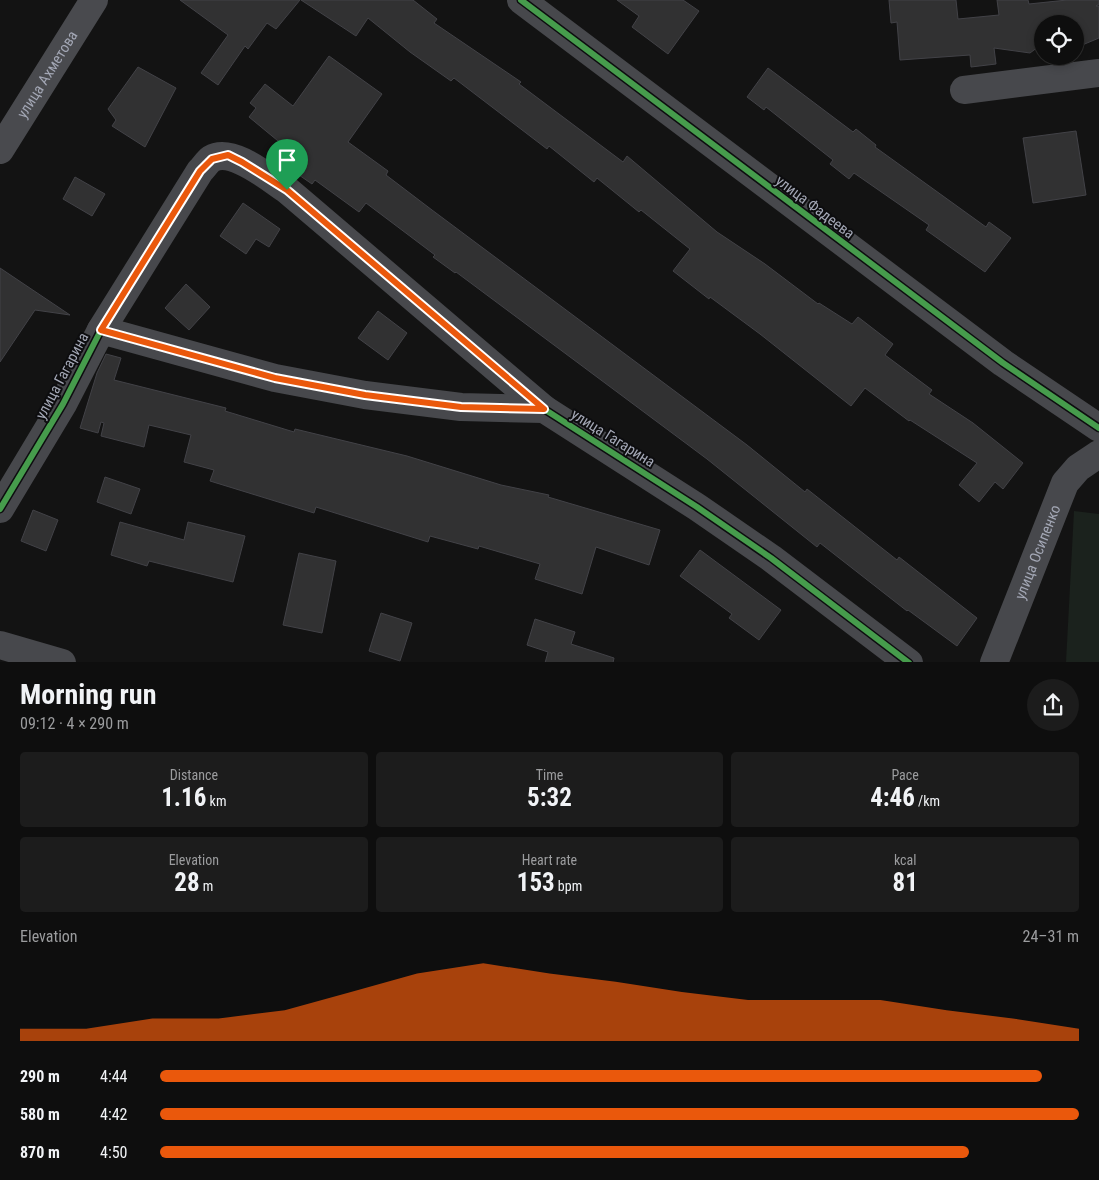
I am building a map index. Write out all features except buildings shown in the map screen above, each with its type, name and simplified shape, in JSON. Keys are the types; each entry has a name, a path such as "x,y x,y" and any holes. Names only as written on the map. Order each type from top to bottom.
{"main road":[{"name":"улица Ахметова","path":"0,150 94,0"}],"street":[{"name":"улица Фадеева","path":"521,0 1003,363 1099,428"},
{"path":"964,90 1099,74"},
{"path":"101,330 200,171 212,159 228,155 287,190 544,409"},
{"name":"улица Гагарина","path":"0,509 63,404 101,330 293,382 365,395 461,407 544,409 697,507 762,552 909,662"},
{"name":"улица Осипенко","path":"994,662 1065,484 1078,468 1099,454"},
{"path":"0,645 62,662"}],"shaded area":[{"path":"1074,511 1099,514 1099,662 1066,662"}],"cycle path":[{"path":"521,0 1003,363 1099,428"},
{"path":"0,509 63,404 101,330 275,378 365,395 461,407 544,409 697,507 771,558 908,662"}],"route":[{"path":"228,155 287,190 544,409 461,407 365,395 275,378 101,330 200,171 212,159 228,155"}]}
